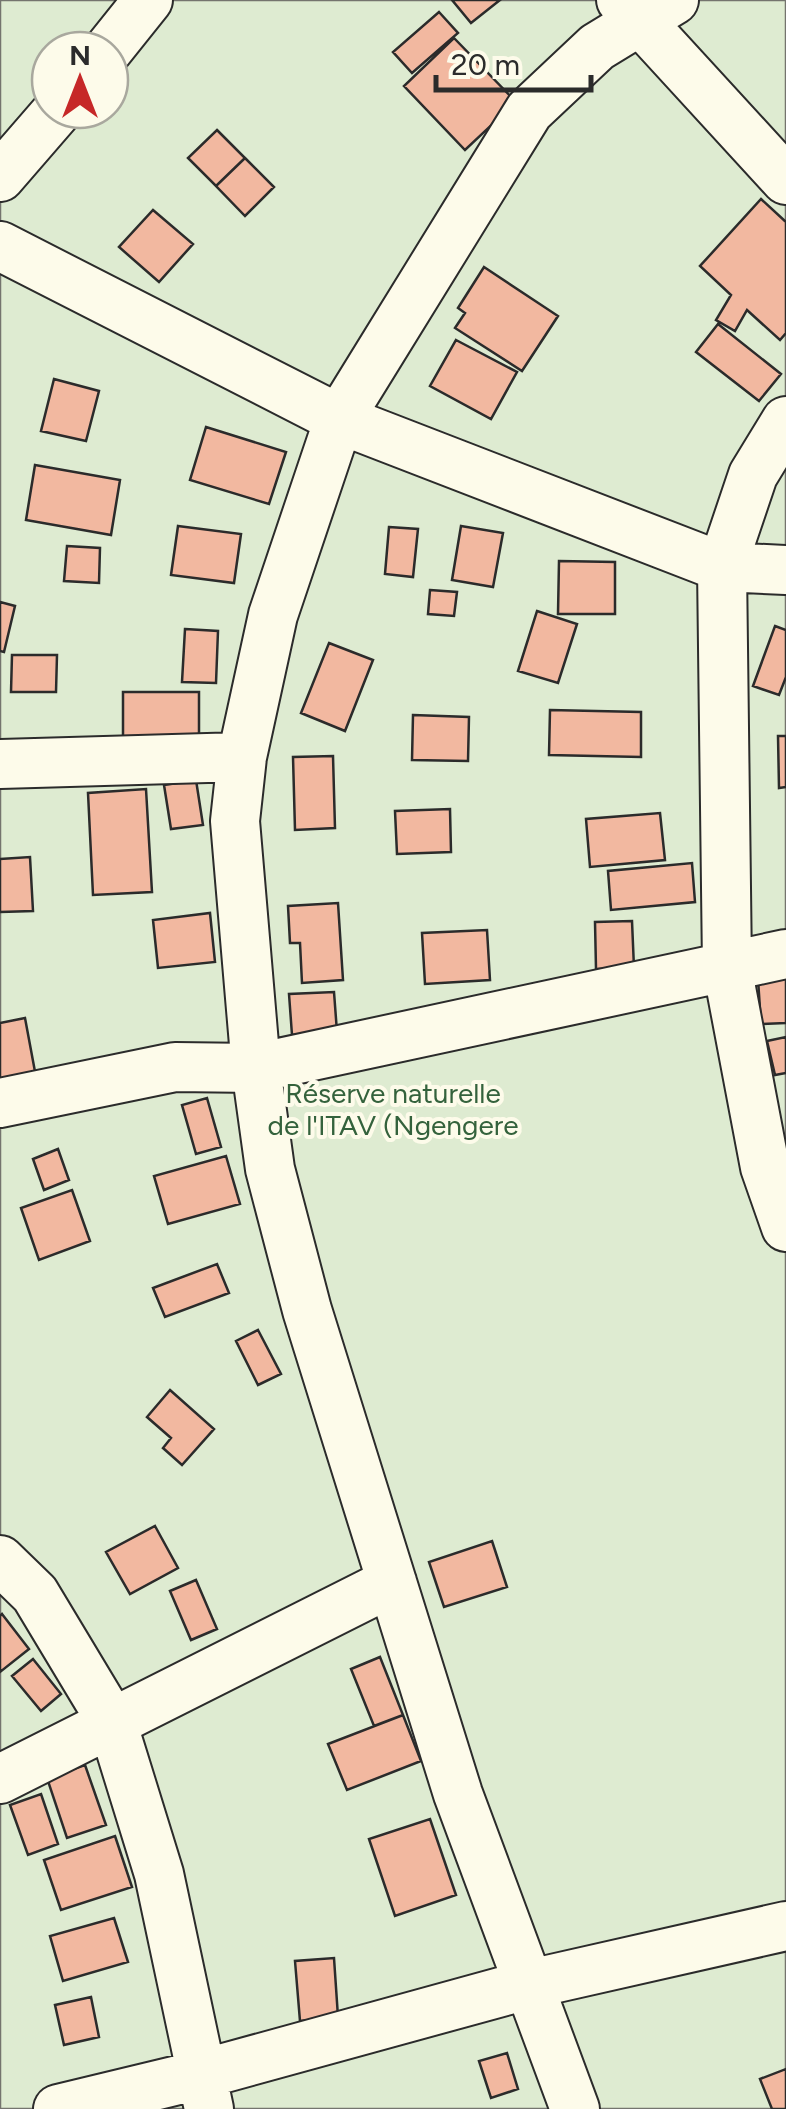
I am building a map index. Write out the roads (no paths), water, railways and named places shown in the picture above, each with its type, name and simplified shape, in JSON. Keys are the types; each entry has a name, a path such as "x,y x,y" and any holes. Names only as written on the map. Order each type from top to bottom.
{"street":[{"path":"124,30 148,0"},
{"path":"575,2109 458,1794 307,1310 270,1169 256,1068 235,821 242,758 273,615 339,419 529,110 646,7 786,180"},
{"path":"0,177 41,130"},
{"path":"0,246 339,419 722,567 786,570"},
{"path":"786,420 753,475 722,567 727,967 766,1166 786,1227"},
{"path":"0,764 242,758"},
{"path":"0,1102 175,1068 256,1068 786,954"},
{"path":"0,1560 35,1594 112,1722 159,1874 204,2092"},
{"path":"0,1779 392,1582"},
{"path":"58,2109 204,2092 530,1984 786,1926"}],"park label":[{"name":"Réserve naturelle de l'ITAV (Ngengere","path":"393,1109"}]}
